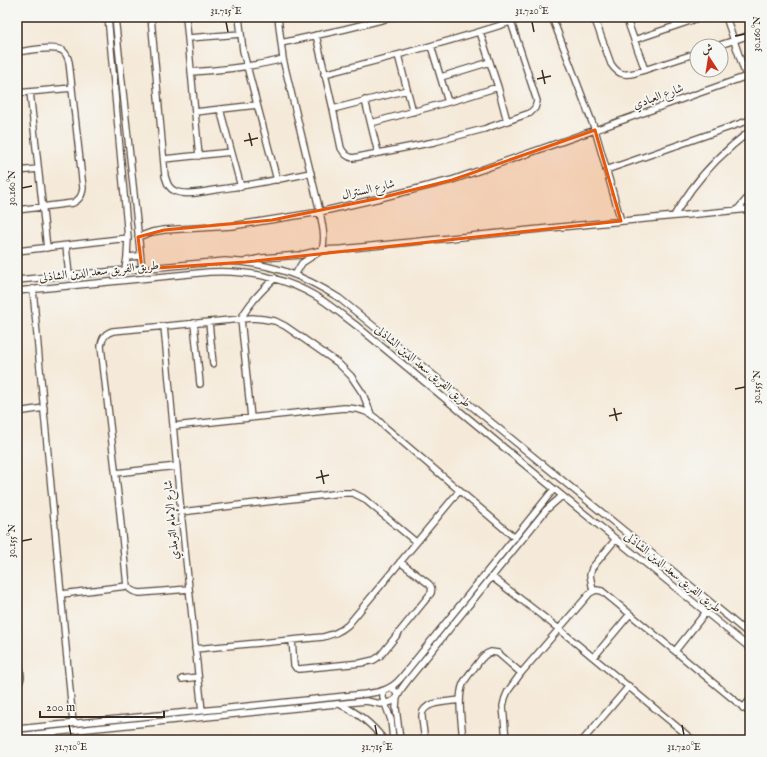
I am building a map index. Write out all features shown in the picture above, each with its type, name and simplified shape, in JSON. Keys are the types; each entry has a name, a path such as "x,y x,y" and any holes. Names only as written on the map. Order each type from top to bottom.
{"street":[{"path":"108,17 128,238 128,257 125,270"},
{"path":"115,17 142,269"},
{"path":"151,17 165,176 167,184 173,190 187,193 241,187 311,173"},
{"path":"186,17 199,156"},
{"path":"239,17 242,51 277,180"},
{"path":"278,17 284,59 320,212 324,240 322,250 302,263 296,275"},
{"path":"281,43 393,17"},
{"path":"324,74 431,46 526,17"},
{"path":"552,17 595,130 621,221"},
{"path":"594,17 611,64 615,70 621,74 628,75 689,56"},
{"path":"626,17 645,70"},
{"path":"634,40 702,17"},
{"path":"726,17 748,76"},
{"path":"316,35 341,148 344,154 353,158 434,142 484,129 530,113 535,108 538,101 511,22"},
{"path":"480,32 498,87 507,121"},
{"path":"188,38 241,34"},
{"path":"729,42 750,34"},
{"path":"431,46 448,102"},
{"path":"17,52 56,48 62,51 70,62 83,188 82,195 79,200 73,203 17,210"},
{"path":"398,55 413,112"},
{"path":"191,72 247,67 268,64 284,59"},
{"path":"441,77 490,62"},
{"name":"شارع العبادي","path":"595,130 748,76"},
{"path":"371,123 498,87"},
{"path":"17,93 72,88"},
{"path":"333,109 407,90"},
{"path":"30,92 47,248"},
{"path":"365,100 378,153"},
{"path":"195,112 257,105"},
{"path":"220,109 241,187"},
{"path":"606,170 750,120"},
{"name":"شارع السنترال","path":"138,237 164,230 232,226 320,212 380,198 452,180 595,130"},
{"path":"674,216 692,189 712,164 736,142 750,132"},
{"path":"164,160 231,152"},
{"path":"17,171 38,169"},
{"path":"737,210 750,195"},
{"path":"246,262 262,258 300,255 322,250 750,209"},
{"path":"17,251 128,238"},
{"path":"66,246 69,275"},
{"path":"128,257 140,256"},
{"name":"طريق الفريق سعد الدين الشاذلى","path":"17,280 225,261 246,262 273,267 313,283 339,298 750,635"},
{"path":"182,274 178,272 178,269 183,265"},
{"path":"162,276 165,275 167,271 163,266"},
{"name":"طريق الفريق سعد الدين الشاذلى","path":"17,291 182,274 240,272 255,273 275,278 309,292 357,326 562,496 750,648"},
{"path":"251,418 241,319 253,300 263,288 275,278"},
{"path":"34,289 73,723"},
{"path":"189,589 135,593 127,586 102,354 102,341 108,332 241,319 263,319 275,321 285,326 343,368 363,394 371,414"},
{"path":"209,322 213,364"},
{"path":"194,323 200,384"},
{"name":"شارع الإمام الترمذي","path":"164,326 181,512 202,711"},
{"path":"399,361 404,362 408,357 407,354"},
{"path":"413,373 413,368 420,365"},
{"path":"17,412 44,408"},
{"path":"174,426 344,408 363,410 371,414 515,538"},
{"path":"116,473 177,466"},
{"path":"467,602 469,594 554,489"},
{"path":"195,649 323,637 335,634 342,630 348,625 460,490"},
{"path":"181,512 348,492 363,498 416,542"},
{"path":"400,740 396,705 404,680 467,602 475,598 546,510 562,496"},
{"path":"540,506 546,510"},
{"path":"593,591 590,575 592,568 616,539"},
{"path":"501,555 507,559"},
{"path":"292,640 294,665 299,670 361,663 374,660 380,656 432,590 429,584 400,562"},
{"path":"492,577 594,657 693,740"},
{"path":"62,594 127,586"},
{"path":"506,740 504,710 505,698 508,691 521,673 590,593 596,590 602,591 750,713"},
{"path":"469,594 471,598 475,598"},
{"path":"675,651 706,612"},
{"path":"594,657 630,614"},
{"path":"719,623 726,623 727,616"},
{"path":"733,634 732,632 734,629 740,627"},
{"path":"17,638 21,677 20,681 17,683"},
{"path":"463,740 460,692 463,684 484,655 494,652 498,653 521,673"},
{"path":"182,679 198,677"},
{"path":"17,736 365,694 383,691 404,680"},
{"path":"583,740 629,686"},
{"path":"391,687 396,692 397,698"},
{"path":"383,691 383,698 390,717 393,740"},
{"path":"365,694 366,701"},
{"path":"17,729 73,723 183,716 202,711 221,712 366,701 385,704 397,698"},
{"path":"425,740 422,715 425,708 432,704 460,700"},
{"path":"743,708 750,700"},
{"path":"338,704 350,709 365,720 384,740"},
{"path":"390,717 393,714 397,715"},
{"path":"99,721 100,727"},
{"path":"53,725 54,732"}],"highlighted area":[{"path":"595,130 621,221 246,262 142,269 138,237 164,230 272,220 380,198 452,180"}]}
